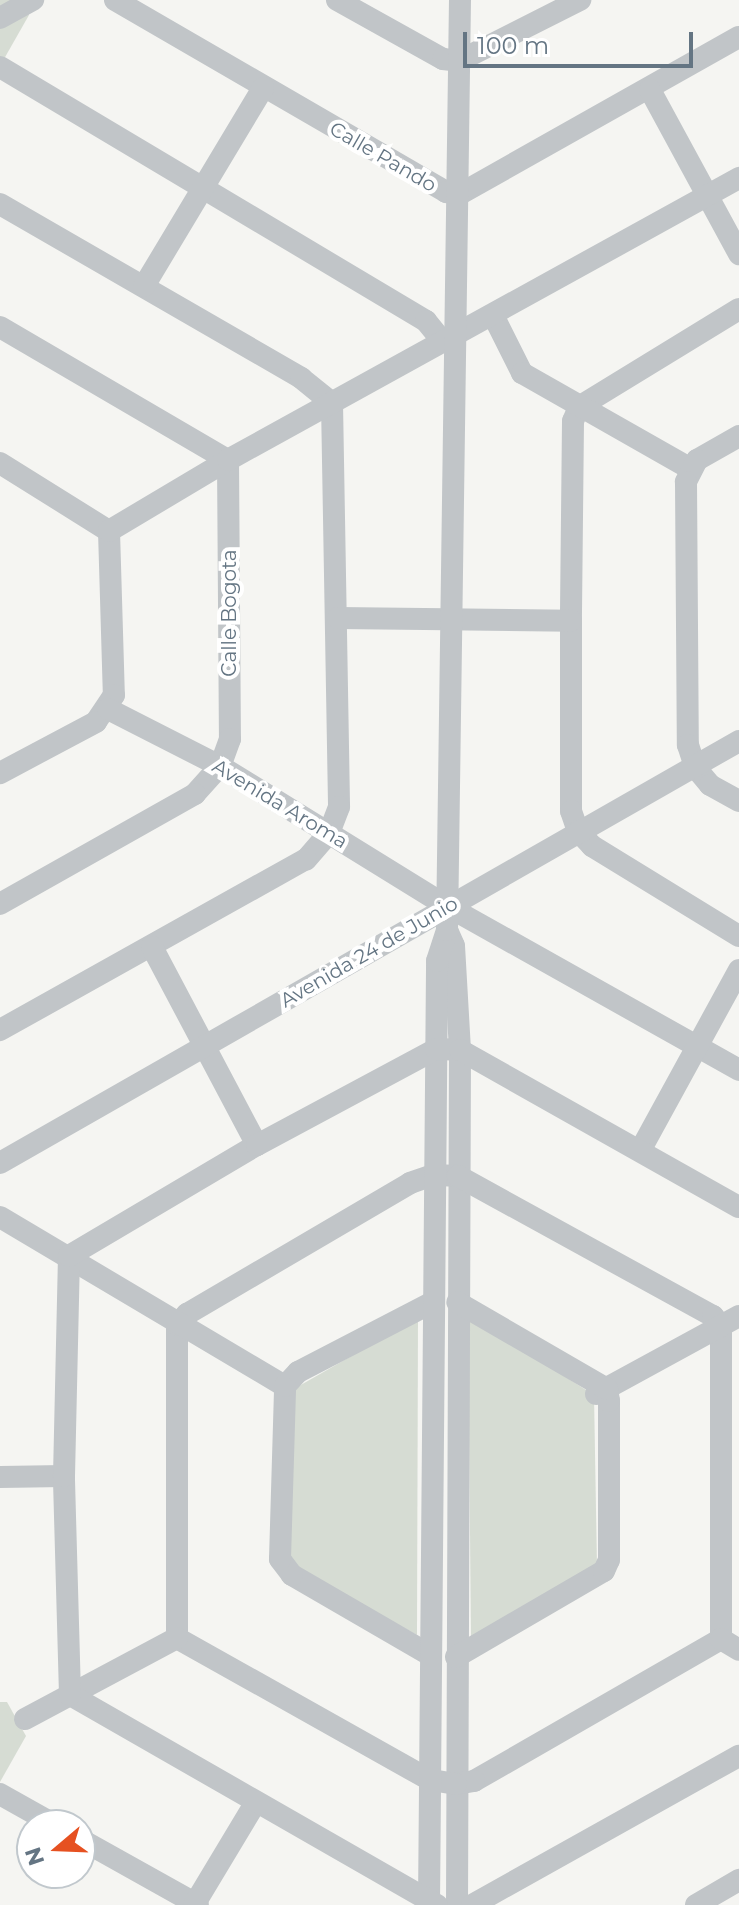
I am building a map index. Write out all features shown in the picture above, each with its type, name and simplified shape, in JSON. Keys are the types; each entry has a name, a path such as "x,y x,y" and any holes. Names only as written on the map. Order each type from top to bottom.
{"street":[{"path":"0,18 33,0"},
{"name":"Calle Pando","path":"115,0 446,192 460,194 650,90 739,37"},
{"path":"337,0 443,59 459,61 580,0"},
{"path":"457,1905 460,1050 456,962 447,930 447,906 450,619 448,339 460,194 460,0"},
{"path":"0,67 426,321 448,339"},
{"path":"144,286 263,88"},
{"path":"650,90 739,254"},
{"path":"109,531 228,460 739,178"},
{"path":"0,204 301,378 332,403 339,807 329,833 306,859 0,1030"},
{"path":"739,309 579,407 573,421 571,621 571,811 578,831 592,846 739,936"},
{"path":"493,315 522,373 689,468"},
{"path":"0,327 228,460"},
{"path":"689,468 739,436"},
{"name":"Calle Bogota","path":"0,904 195,794 220,766 230,739 228,460"},
{"path":"0,463 109,531"},
{"path":"689,468 688,745 695,767 710,785 739,801"},
{"path":"0,773 96,722 108,709 114,695 109,531"},
{"path":"338,618 571,621"},
{"name":"Avenida Aroma","path":"108,709 220,766 447,906 739,1070"},
{"name":"Avenida 24 de Junio","path":"0,1163 739,741"},
{"path":"432,1904 433,1175 437,961 447,930"},
{"path":"152,947 257,1145"},
{"path":"641,1149 739,970"},
{"path":"69,1256 257,1145 436,1049 460,1050 641,1149 739,1207"},
{"path":"177,1638 177,1325 187,1314 410,1183 433,1175 458,1176 713,1316 730,1321"},
{"path":"0,1217 69,1256 177,1325 285,1386"},
{"path":"69,1256 64,1476 70,1695"},
{"path":"430,1655 283,1569 285,1386 298,1372 433,1302"},
{"path":"457,1302 600,1392"},
{"path":"600,1392 730,1321"},
{"path":"177,1638 430,1780 456,1784 474,1781 730,1644 730,1321"},
{"path":"456,1657 604,1571 609,1560 600,1392"},
{"path":"0,1477 64,1476"},
{"path":"25,1719 177,1638"},
{"path":"70,1695 254,1805 432,1904"},
{"path":"472,1905 739,1756"},
{"path":"0,1794 27,1809"},
{"path":"96,1848 196,1904 254,1805"},
{"path":"696,1905 739,1880"}],"shaded area":[{"path":"0,0 21,0 29,15 0,66"},
{"path":"468,1315 594,1395 597,1567 471,1641"},
{"path":"418,1318 417,1635 288,1564 292,1390"},
{"path":"0,1702 7,1702 26,1736 0,1782"}]}
